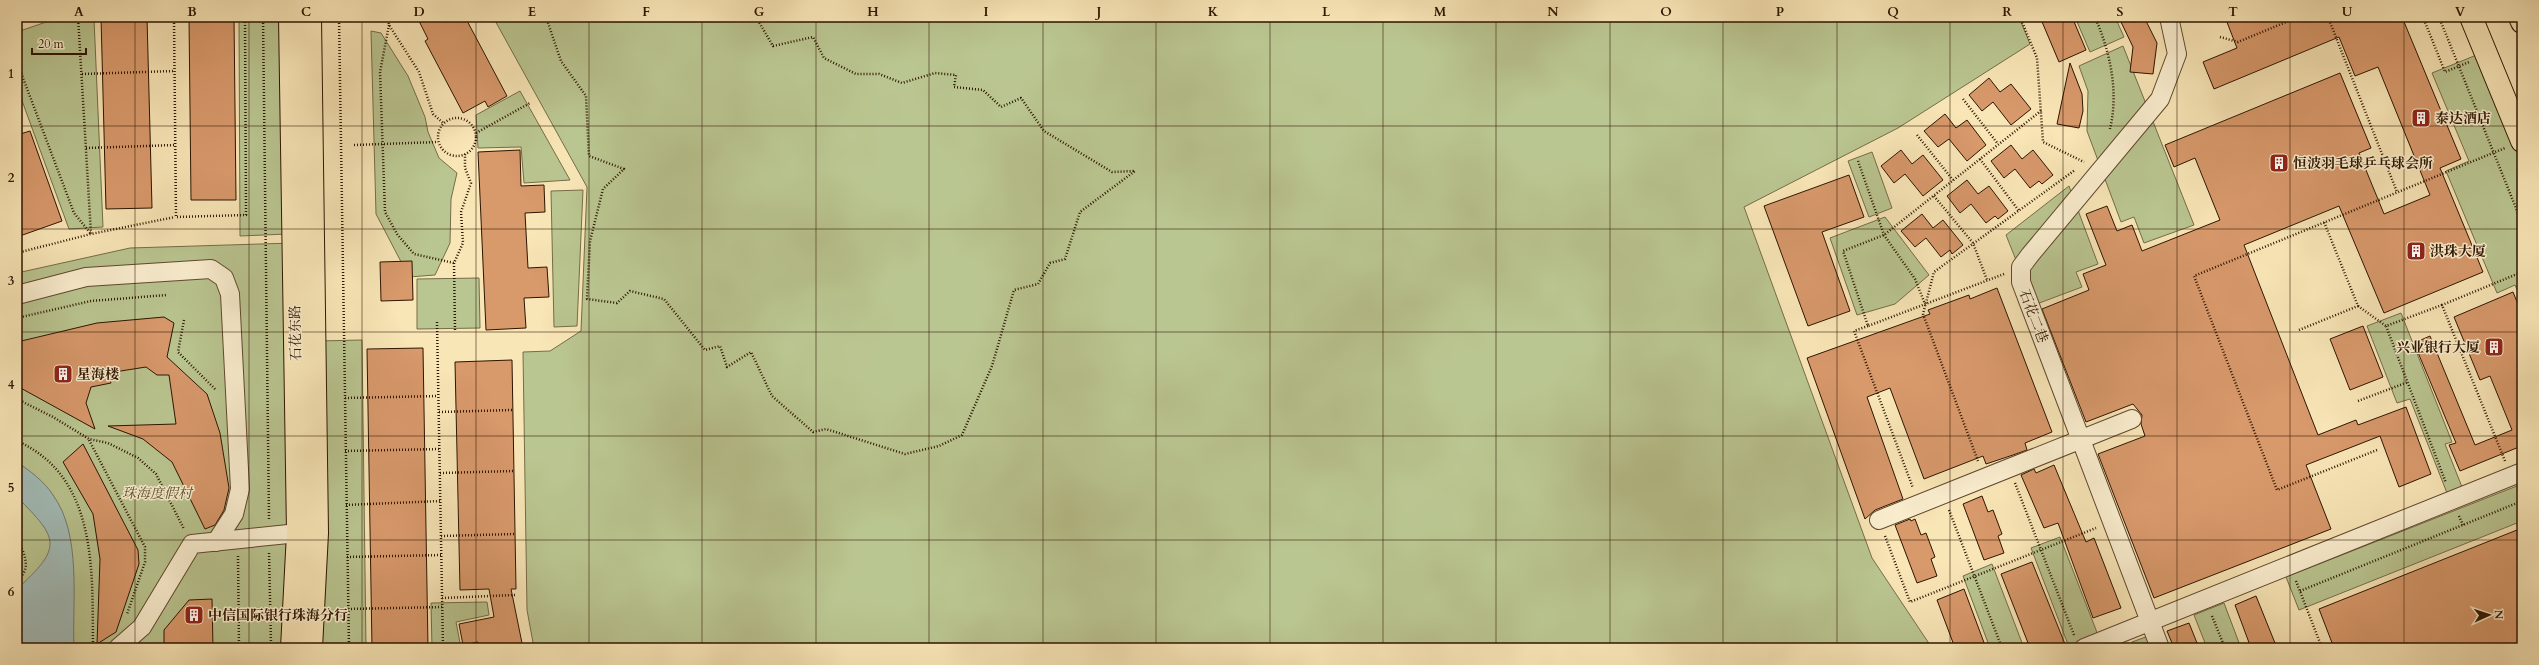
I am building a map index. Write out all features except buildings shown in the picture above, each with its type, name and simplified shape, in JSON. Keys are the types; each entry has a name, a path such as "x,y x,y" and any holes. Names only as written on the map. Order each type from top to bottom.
{"main road":[{"name":"石花东路","path":"290,17 298,533 292,648"},
{"name":"石花东路","path":"310,17 317,533 312,648"},
{"path":"2471,17 2522,141"},
{"path":"2520,17 2522,22"}],"street":[{"path":"2022,267 2093,167 2160,99 2177,54 2169,17"},
{"name":"石花二巷","path":"2022,267 2021,282 2160,648"},
{"path":"17,295 86,277 211,269 224,278 230,294 240,489 234,514 216,542"},
{"path":"1879,520 2132,419"},
{"path":"2081,644 2149,622 2517,474"},
{"path":"118,648 142,627 192,544 298,533"}],"path":[{"path":"17,19 22,17"},
{"path":"78,17 91,234"},
{"path":"174,17 176,217"},
{"path":"17,253 91,234 176,217 246,214 245,17"},
{"path":"263,17 271,648"},
{"path":"339,17 349,648"},
{"path":"388,17 389,25 380,72 385,212 397,234 414,254 454,262"},
{"path":"546,17 562,61 586,96 589,156 624,169 603,189 590,241 587,299 617,303 630,291 664,299 705,350 720,346 727,367 751,352 772,396 813,432 826,428 905,454 939,446 962,435 992,366 1014,290 1038,284 1050,262 1064,259 1080,212 1135,171 1112,172 1044,131 1021,98 1001,107 984,90 954,87 956,75 935,73 902,83 879,74 856,74 824,58 813,37 773,46 756,17"},
{"path":"2020,17 2037,58 2042,110 2043,142 2093,167"},
{"path":"2095,17 2104,37 2114,82 2109,134"},
{"path":"2220,37 2238,42 2298,17"},
{"path":"2328,17 2396,192"},
{"path":"2423,17 2445,72 2470,62"},
{"path":"2439,17 2522,223"},
{"path":"389,25 419,72 433,114 443,123"},
{"path":"17,62 74,213 91,234"},
{"path":"82,74 174,72"},
{"path":"1963,99 1998,144"},
{"path":"476,133 530,103"},
{"path":"1868,326 1843,250 1884,235 2042,110"},
{"path":"454,118 465,119 470,123 476,133 474,145 465,154 452,155 446,152 438,142 439,129 443,123 454,118"},
{"path":"1917,135 1953,180"},
{"path":"2377,450 2277,490 2194,276 2522,141"},
{"path":"354,145 438,142"},
{"path":"86,148 175,145"},
{"path":"455,330 454,262 463,243 461,212 471,183 465,168 465,154"},
{"path":"1980,159 2019,211"},
{"path":"1858,161 1884,235 1915,279 1925,304"},
{"path":"1984,478 1923,314 1934,272 2019,211 2093,167"},
{"path":"1934,196 1973,244 1987,280"},
{"path":"2324,222 2358,306 2386,326 2463,525"},
{"path":"1918,504 1854,331 2022,267"},
{"path":"2386,326 2522,272"},
{"path":"17,318 91,301 168,295"},
{"path":"2442,305 2517,474"},
{"path":"2299,330 2358,306"},
{"path":"184,320 178,352 215,388 217,394"},
{"path":"437,322 443,648"},
{"path":"2358,401 2408,382"},
{"path":"344,398 438,396"},
{"path":"17,399 53,417 89,439 108,443 138,458 156,474 192,544"},
{"path":"438,412 512,410"},
{"path":"89,439 145,547 145,562 126,619"},
{"path":"17,441 48,461 67,484 82,515 90,547 93,648"},
{"path":"346,451 439,449"},
{"path":"2009,468 2041,550 2081,644"},
{"path":"440,473 514,471"},
{"path":"1943,494 2002,648"},
{"path":"346,504 440,501"},
{"path":"2300,591 2522,501"},
{"path":"1879,520 1910,602 2112,522"},
{"path":"441,536 515,534"},
{"path":"238,540 239,648"},
{"path":"17,545 21,547 26,562 22,576 17,580"},
{"path":"347,557 441,555"},
{"path":"2290,565 2322,648"},
{"path":"442,598 515,595"},
{"path":"2206,599 2224,648"},
{"path":"348,610 442,607"}],"green space":[{"path":"239,17 285,17 287,234 240,236"},
{"path":"493,17 2019,17 2030,44 1898,128 1744,207 1872,558 1932,648 534,648 527,610 523,352 550,351 581,331 587,187"},
{"path":"2075,17 2115,17 2124,37 2090,52"},
{"path":"94,19 103,227 69,229 17,87 17,32 49,21"},
{"path":"371,31 381,33 408,76 425,117 428,132 439,158 457,173 451,199 450,243 435,275 409,277 376,214"},
{"path":"2123,46 2194,225 2144,243 2134,217 2121,222 2087,131 2088,91 2079,66"},
{"path":"2479,54 2522,159 2522,301 2515,285 2497,293 2446,171 2469,161 2432,73"},
{"path":"520,91 570,180 524,183 521,147 478,148 476,115"},
{"path":"1872,152 1892,208 1869,217 1848,161"},
{"path":"2069,186 2098,264 2076,272 2082,287 2034,305 2006,235"},
{"path":"583,190 577,326 554,327 551,191"},
{"path":"1885,217 1929,275 1895,304 1857,315 1830,238"},
{"name":"珠海度假村","path":"293,243 292,648 17,648 17,273 130,248"},
{"path":"479,278 480,328 417,329 417,279"},
{"path":"2401,313 2452,442 2445,444 2462,487 2447,493 2410,399 2397,403 2367,326"},
{"path":"362,340 366,648 317,648 318,341"},
{"path":"2522,484 2522,521 2299,610 2286,577"},
{"path":"2060,537 2098,635 2069,647 2031,548"},
{"path":"1992,564 2024,648 1990,648 1963,576"},
{"path":"487,602 489,615 456,622 461,648 432,648 431,603"},
{"path":"2224,603 2241,648 2207,648 2194,615"},
{"path":"2162,631 2169,648 2134,648 2132,642"}],"water":[{"path":"17,462 45,485 53,495 62,511 68,529 74,569 74,648 17,648 17,589 42,563 48,553 50,543 48,533 41,523 17,497"}],"place":[{"name":"泰达酒店","path":"2421,118"},
{"name":"恒波羽毛球乒乓球会所","path":"2279,163"},
{"name":"洪珠大厦","path":"2416,251"},
{"name":"兴业银行大厦","path":"2494,347"},
{"name":"星海楼","path":"63,374"},
{"name":"中信国际银行珠海分行","path":"194,615"}]}
